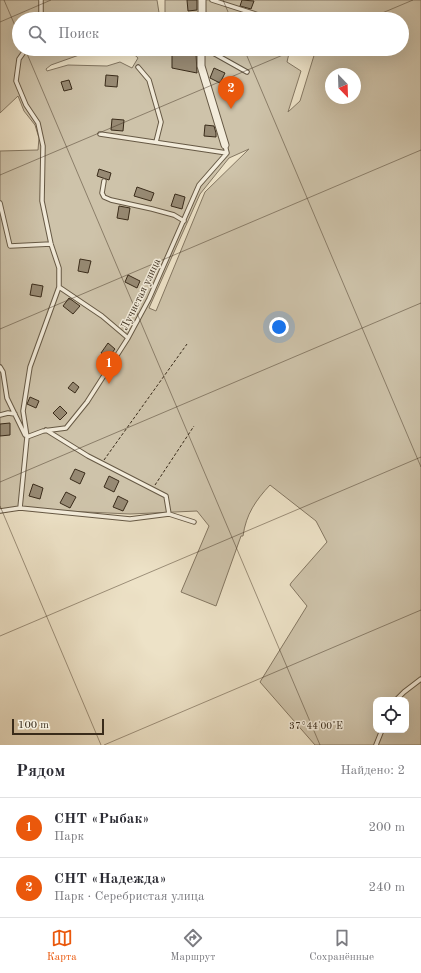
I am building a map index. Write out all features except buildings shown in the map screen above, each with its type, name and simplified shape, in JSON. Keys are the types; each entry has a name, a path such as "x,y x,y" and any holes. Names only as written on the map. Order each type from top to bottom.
{"street":[{"path":"202,0 202,12"},
{"path":"201,56 201,66 225,145"}],"lane":[{"path":"41,0 41,12"},
{"path":"212,0 249,12"},
{"path":"20,508 27,437 23,411 30,367 59,287 59,268 51,244 42,201 43,146 38,123 26,105 16,81 19,59 21,56"},
{"path":"218,56 247,72"},
{"path":"138,67 150,80 161,122 156,142"},
{"path":"100,134 227,153 225,145"},
{"name":"Лучистая улица","path":"27,437 46,430 66,428 87,402 128,338 150,299 199,185 227,153"},
{"path":"104,181 102,193 104,197 174,215 184,221"},
{"path":"0,204 10,246 51,244"},
{"path":"59,287 102,316 128,338"},
{"path":"0,367 3,372 7,398 27,437"},
{"path":"0,415 8,413 15,414"},
{"path":"46,430 88,456 166,496 169,514"},
{"path":"0,511 20,508 130,519 169,514 194,522"},
{"path":"399,697 421,679"},
{"path":"376,745 381,733"}],"path":[{"path":"102,463 187,344"},
{"path":"152,489 194,426"}],"shaded area":[{"path":"0,0 157,0 159,12 12,12 12,56 76,56 51,65 46,69 47,71 68,65 107,66 120,62 132,68 138,58 136,56 288,56 287,62 301,71 288,112 300,101 314,56 409,56 409,12 165,12 165,0 421,0 421,745 315,745 260,682 307,606 290,585 327,542 316,521 270,485 260,496 249,514 243,536 241,536 216,606 181,592 209,526 197,511 130,514 22,509 0,513 0,151 38,150 39,138 35,125 24,111 18,96 0,113","holes":["249,149 205,192 156,311 149,308 200,194 229,158"]}],"place":[{"name":"СНТ «Надежда»","path":"231,109"},
{"name":"СНТ «Рыбак»","path":"109,384"}]}
